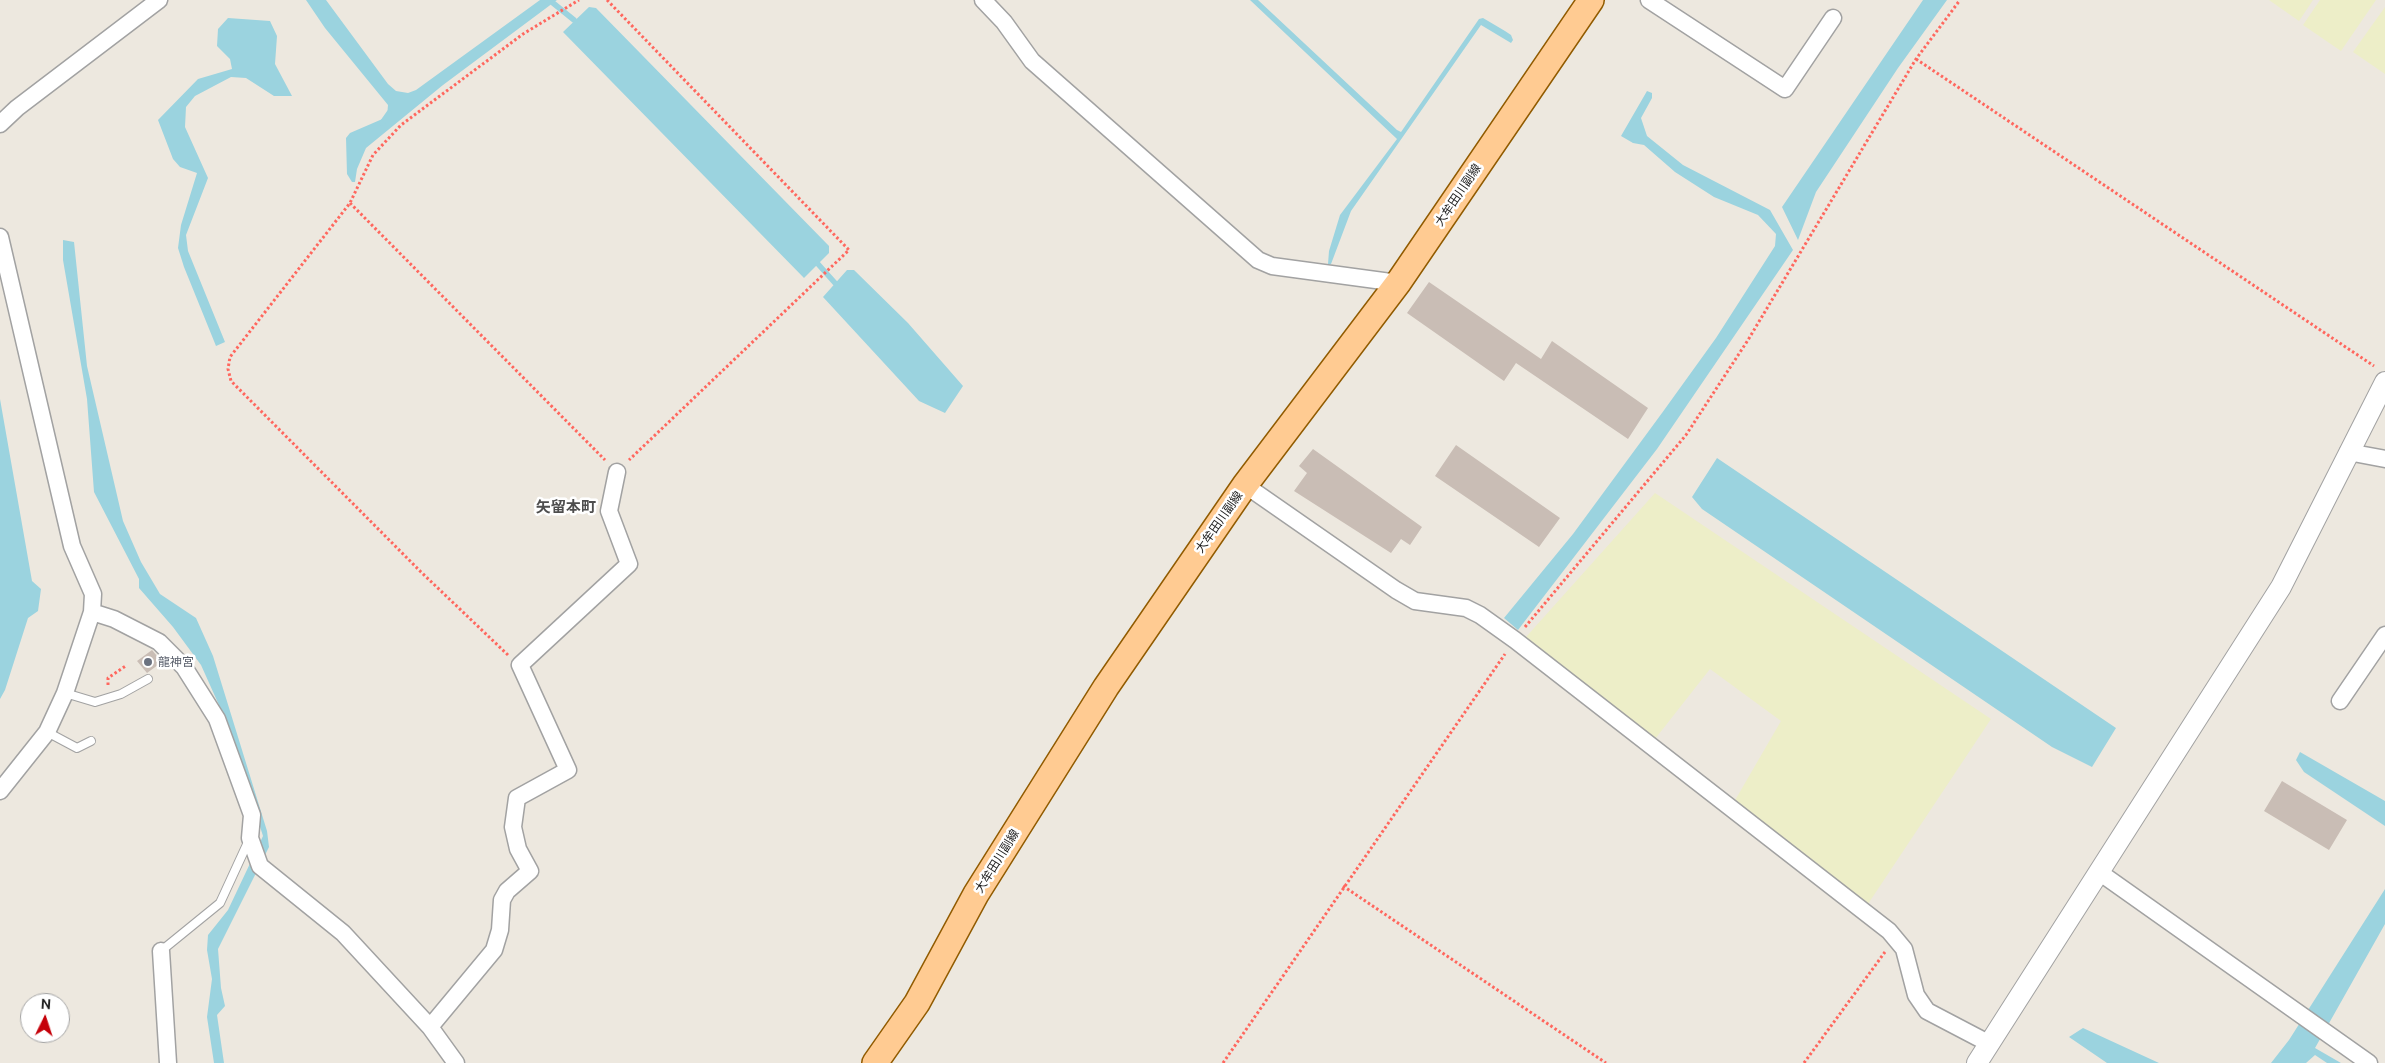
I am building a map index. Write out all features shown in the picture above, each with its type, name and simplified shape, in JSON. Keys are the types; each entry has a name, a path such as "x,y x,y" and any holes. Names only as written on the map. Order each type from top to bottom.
{"main road":[{"name":"大牟田川副線","path":"875,1063 916,1003 976,894 1106,687 1245,485 1398,283 1591,0"}],"street":[{"path":"0,124 17,108 159,0"},
{"path":"983,0 1004,22 1032,61 1258,260 1272,266 1398,283"},
{"path":"1649,0 1785,89 1833,18"},
{"path":"0,237 72,546 93,594 92,612 65,693 47,732 0,791"},
{"path":"1977,1063 2281,587 2318,516 2381,375"},
{"path":"2348,452 2385,459"},
{"path":"430,1027 494,950 500,930 502,900 508,891 530,871 518,849 513,827 517,798 568,770 520,665 629,564 609,511 617,472"},
{"path":"1245,485 1396,590 1415,601 1466,608 1480,614 1896,937 1904,949 1916,995 1927,1011 1990,1044"},
{"path":"92,612 114,619 159,642 184,667 216,718 252,815 250,838 260,866 343,933 430,1027 456,1063"},
{"path":"2340,701 2385,635"},
{"path":"2099,872 2369,1063"},
{"path":"161,951 168,1063"}],"lane":[{"path":"65,693 95,702 108,698 148,679"},
{"path":"47,732 77,748 91,741"},
{"path":"161,951 220,903 250,838"}],"path":[{"path":"520,665 486,636 232,382 228,369 230,357 350,204 373,155 400,125 523,34 578,0"},
{"path":"350,204 617,472 849,250 607,0"},
{"path":"1223,1063 1514,640 1686,435 1748,340 1916,59 1960,0"},
{"path":"1916,59 2381,375"},
{"path":"108,698 108,678 127,665"},
{"path":"1343,886 1606,1063"},
{"path":"1804,1063 1896,937"}],"green space":[{"path":"2269,0 2313,0 2299,21"},
{"path":"2320,0 2376,0 2341,51 2303,25"},
{"path":"2385,7 2385,74 2353,52"},
{"path":"1655,493 1991,719 1868,904 1734,802 1781,721 1710,669 1655,739 1526,637"}],"water":[{"path":"306,0 326,0 388,84 396,91 408,93 416,90 540,0 557,0 443,85 366,148 357,169 355,182 352,182 347,174 346,138 350,133 387,117 388,105 325,28"},
{"path":"1250,0 1258,0 1401,132 1479,19 1483,18 1505,31 1511,35 1513,40 1511,43 1481,25 1351,211 1331,264 1328,264 1329,251 1340,215 1397,139"},
{"path":"1923,0 1947,0 1898,68 1816,192 1798,240 1782,207"},
{"path":"589,7 596,8 829,246 829,253 804,278 563,32"},
{"path":"228,18 270,21 277,36 275,64 292,96 274,96 246,78 231,77 195,96 186,107 185,127 208,178 186,235 188,251 225,342 216,346 178,248 181,225 197,173 180,167 173,159 158,120 198,79 232,69 230,59 217,46 218,29"},
{"path":"1647,91 1652,93 1652,98 1641,118 1647,136 1683,165 1770,210 1793,250 1657,449 1518,630 1504,618 1573,534 1662,413 1716,338 1775,246 1776,234 1758,215 1714,197 1675,172 1644,145 1633,143 1621,136"},
{"path":"63,240 74,242 87,366 123,521 141,562 160,594 196,618 213,656 267,831 269,847 218,949 221,988 225,1006 217,1015 224,1063 214,1063 207,1017 212,979 207,950 208,935 228,910 263,836 227,723 201,665 173,627 139,588 139,579 94,492 87,399 63,260"},
{"path":"847,270 854,270 908,323 963,386 945,413 919,401 823,297"},
{"path":"0,399 32,581 41,589 38,611 28,618 5,690 0,699"},
{"path":"1717,458 2116,728 2092,767 2052,747 1702,509 1692,497"},
{"path":"2300,752 2385,801 2385,826 2304,772 2296,760"},
{"path":"2385,889 2385,924 2315,1048 2341,1063 2327,1063 2315,1055 2306,1063 2271,1063 2289,1040"},
{"path":"2083,1028 2159,1063 2107,1063 2069,1037"}],"building":[{"path":"1429,282 1541,359 1552,341 1648,408 1628,439 1516,363 1504,381 1407,313"},
{"path":"1456,445 1560,518 1539,547 1435,476"},
{"path":"1313,449 1422,527 1410,545 1401,539 1391,553 1294,491 1307,473 1299,466"},
{"path":"152,650 162,662 147,673 137,661"},
{"path":"2282,781 2347,820 2329,850 2264,811"}],"waterway":[{"path":"553,3 574,20"},
{"path":"382,123 389,113"},
{"path":"818,264 835,283"}],"place":[{"name":"龍神宮","path":"148,662"}],"district":[{"name":"矢留本町","path":"566,507"}]}
